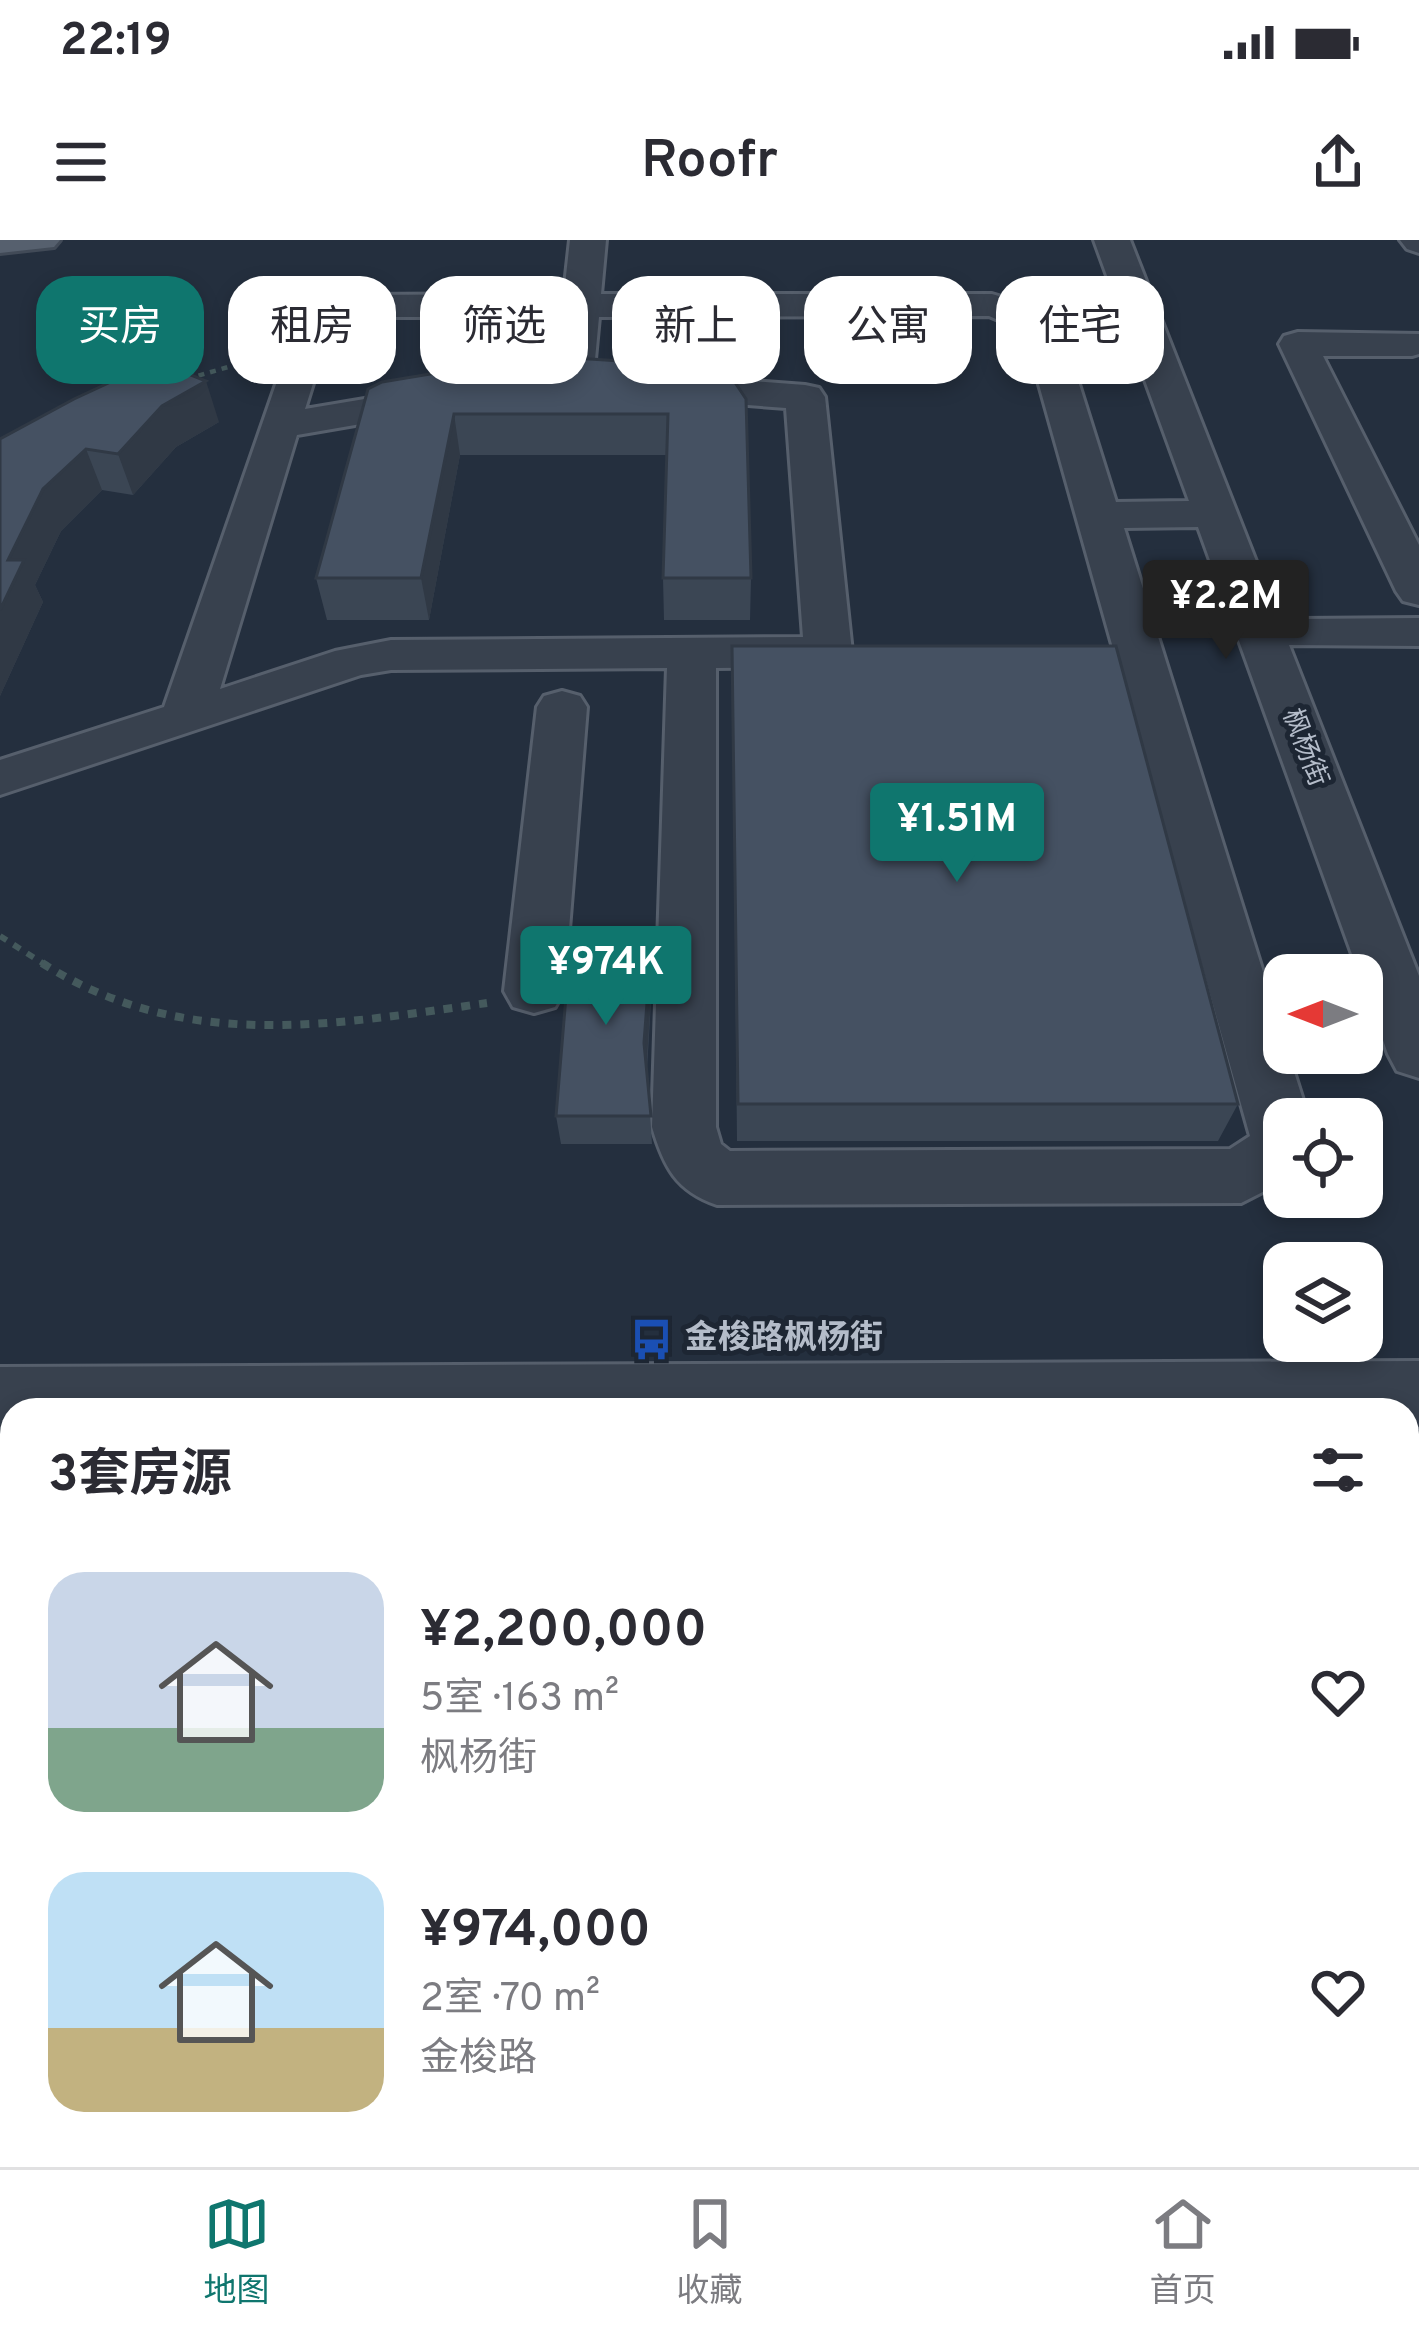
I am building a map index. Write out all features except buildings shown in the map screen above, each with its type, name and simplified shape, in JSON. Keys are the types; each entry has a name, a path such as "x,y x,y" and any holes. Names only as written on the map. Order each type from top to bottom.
{"main road":[{"path":"0,242 42,240"}],"street":[{"path":"584,276 588,240"},
{"name":"枫杨街","path":"1112,240 1419,1054"},
{"name":"枫杨街","path":"1140,240 1419,931"},
{"path":"588,306 992,305 1032,317 1042,327 1097,514 1115,653 1268,1098"},
{"path":"1389,305 1415,350"},
{"path":"1299,633 1416,628 1298,344 1415,350"},
{"path":"0,778 352,662 391,655 852,652 805,398 588,381"},
{"path":"186,717 293,384"},
{"path":"280,426 482,391"},
{"path":"1097,514 1215,514"},
{"path":"692,652 666,942 684,1127 694,1160 717,1178 1241,1176 1263,1160"},
{"path":"552,958 562,707"},
{"path":"473,1398 1419,1394"}],"path":[{"path":"0,936 88,992 157,1011 238,1025 310,1028 407,1017 552,958"}],"place":[{"name":"金梭路枫杨街","path":"651,1340"}]}
